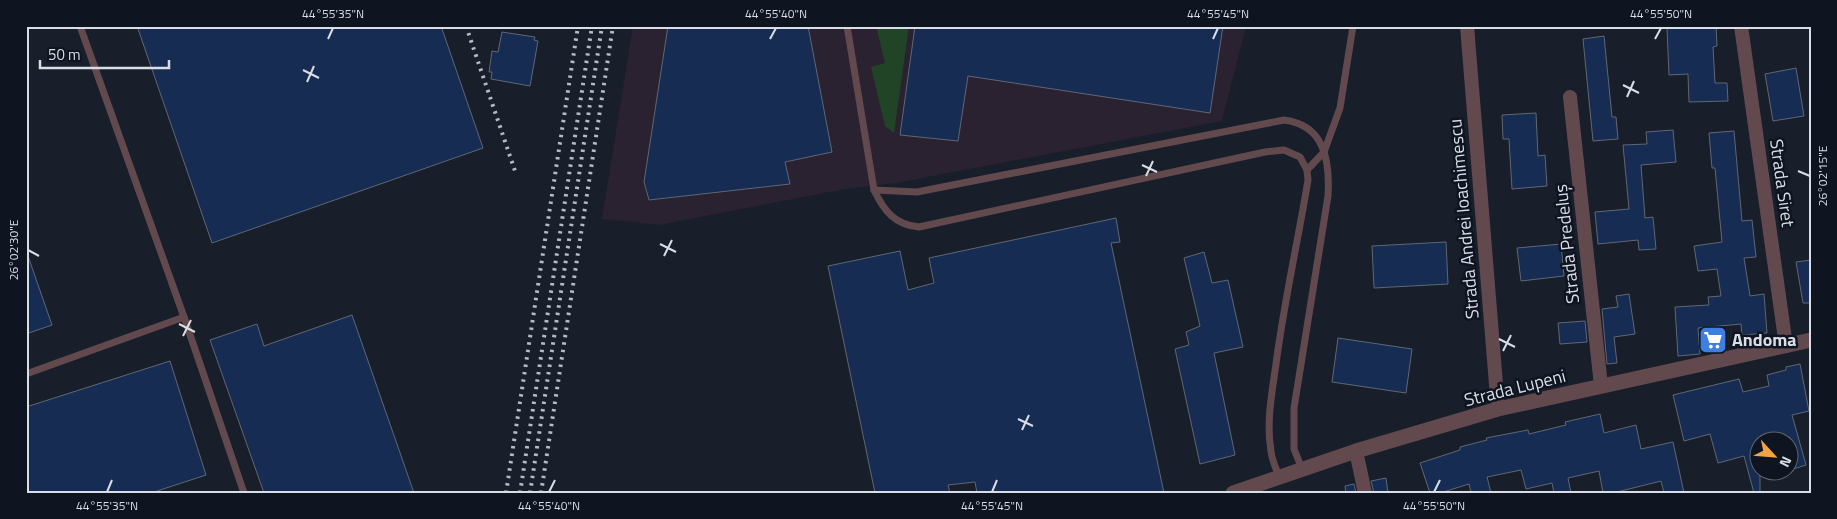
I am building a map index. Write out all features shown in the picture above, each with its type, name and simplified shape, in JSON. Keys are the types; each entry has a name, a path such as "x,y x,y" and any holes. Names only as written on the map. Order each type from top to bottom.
{"street":[{"name":"Strada Andrei Ioachimescu","path":"1467,26 1498,409"},
{"name":"Strada Siret","path":"1741,26 1786,346"},
{"name":"Strada Predeluș","path":"1570,97 1601,386"},
{"name":"Strada Lupeni","path":"1237,492 1356,451 1498,409 1811,340"},
{"path":"1356,451 1365,493"}],"lane":[{"path":"80,26 184,317 244,493"},
{"path":"847,26 874,190 881,206 889,215 908,226 918,227 1270,151 1284,150 1300,157 1307,170 1308,180 1283,312 1272,394 1269,437 1273,462 1279,476"},
{"path":"1307,170 1324,152 1340,108 1353,26"},
{"path":"874,190 917,192 1284,120 1303,125 1311,131 1324,152 1329,170 1328,196 1293,422 1294,449 1302,469"},
{"path":"26,374 184,317"}],"shaded area":[{"path":"633,26 1246,26 1222,121 896,183 845,189 659,225 602,219"}],"green space":[{"path":"876,26 909,26 894,133 885,126 871,67 885,63"}],"building":[{"path":"137,26 441,26 483,148 212,243"},
{"path":"668,26 808,26 832,152 785,162 790,184 649,200 644,182"},
{"path":"915,26 1223,26 1210,113 968,76 958,141 900,135"},
{"path":"1716,26 1717,46 1713,47 1715,83 1727,83 1728,101 1689,102 1688,74 1669,75 1667,28"},
{"path":"502,32 535,37 534,40 538,41 530,86 491,79 492,72 489,72 492,51 498,52"},
{"path":"1604,36 1612,117 1616,117 1618,139 1593,141 1583,39"},
{"path":"1796,68 1804,116 1773,121 1765,74"},
{"path":"1536,113 1538,156 1545,155 1547,186 1512,189 1509,139 1503,139 1502,115"},
{"path":"1673,130 1676,162 1641,165 1645,218 1653,217 1656,249 1639,250 1638,240 1598,244 1595,212 1629,209 1623,145 1647,144 1646,132"},
{"path":"1734,131 1742,221 1752,220 1756,257 1744,258 1750,296 1764,294 1767,333 1742,335 1741,324 1698,328 1700,354 1678,356 1675,307 1709,305 1708,297 1721,296 1717,269 1698,271 1694,246 1722,242 1715,168 1712,168 1709,133"},
{"path":"1116,218 1120,242 1111,243 1164,493 977,493 975,482 948,485 950,493 875,493 828,266 900,251 908,290 934,283 929,258"},
{"path":"1446,242 1448,284 1374,288 1372,246"},
{"path":"1561,244 1564,276 1521,281 1517,248"},
{"path":"1204,252 1212,283 1228,280 1243,347 1214,353 1235,455 1200,464 1175,349 1189,345 1186,332 1200,326 1184,258"},
{"path":"28,256 52,325 26,334 26,257"},
{"path":"1811,260 1811,303 1803,303 1796,262"},
{"path":"1629,294 1635,334 1614,337 1617,363 1607,364 1602,309 1618,307 1616,296"},
{"path":"352,315 414,493 264,493 210,340 257,324 264,346"},
{"path":"1585,321 1587,342 1560,344 1558,323"},
{"path":"1338,338 1412,349 1406,393 1332,382"},
{"path":"170,361 206,475 151,493 26,493 26,407"},
{"path":"1800,364 1809,411 1792,415 1797,432 1750,432 1750,478 1744,456 1718,463 1710,434 1684,441 1673,395 1739,379 1743,392 1769,386 1767,375 1786,370 1786,367"},
{"path":"1600,414 1604,433 1636,425 1641,449 1673,442 1684,493 1664,493 1661,481 1613,493 1603,493 1599,471 1568,478 1571,493 1554,493 1552,483 1526,489 1521,470 1487,477 1491,493 1471,493 1469,484 1440,493 1430,493 1420,463 1460,450 1460,447 1487,440 1486,438 1528,430 1529,434 1566,425 1565,422"},
{"path":"1800,444 1806,465 1800,467"},
{"path":"1386,478 1388,493 1374,493 1371,481"},
{"path":"1751,482 1760,482 1760,493 1754,493"},
{"path":"1354,484 1356,493 1346,493 1345,486"}],"railway":[{"path":"466,26 515,171"},
{"path":"506,493 578,26"},
{"path":"520,493 592,26"},
{"path":"530,493 602,26"},
{"path":"541,493 613,26"}],"place":[{"name":"Andoma","path":"1713,340"}]}
